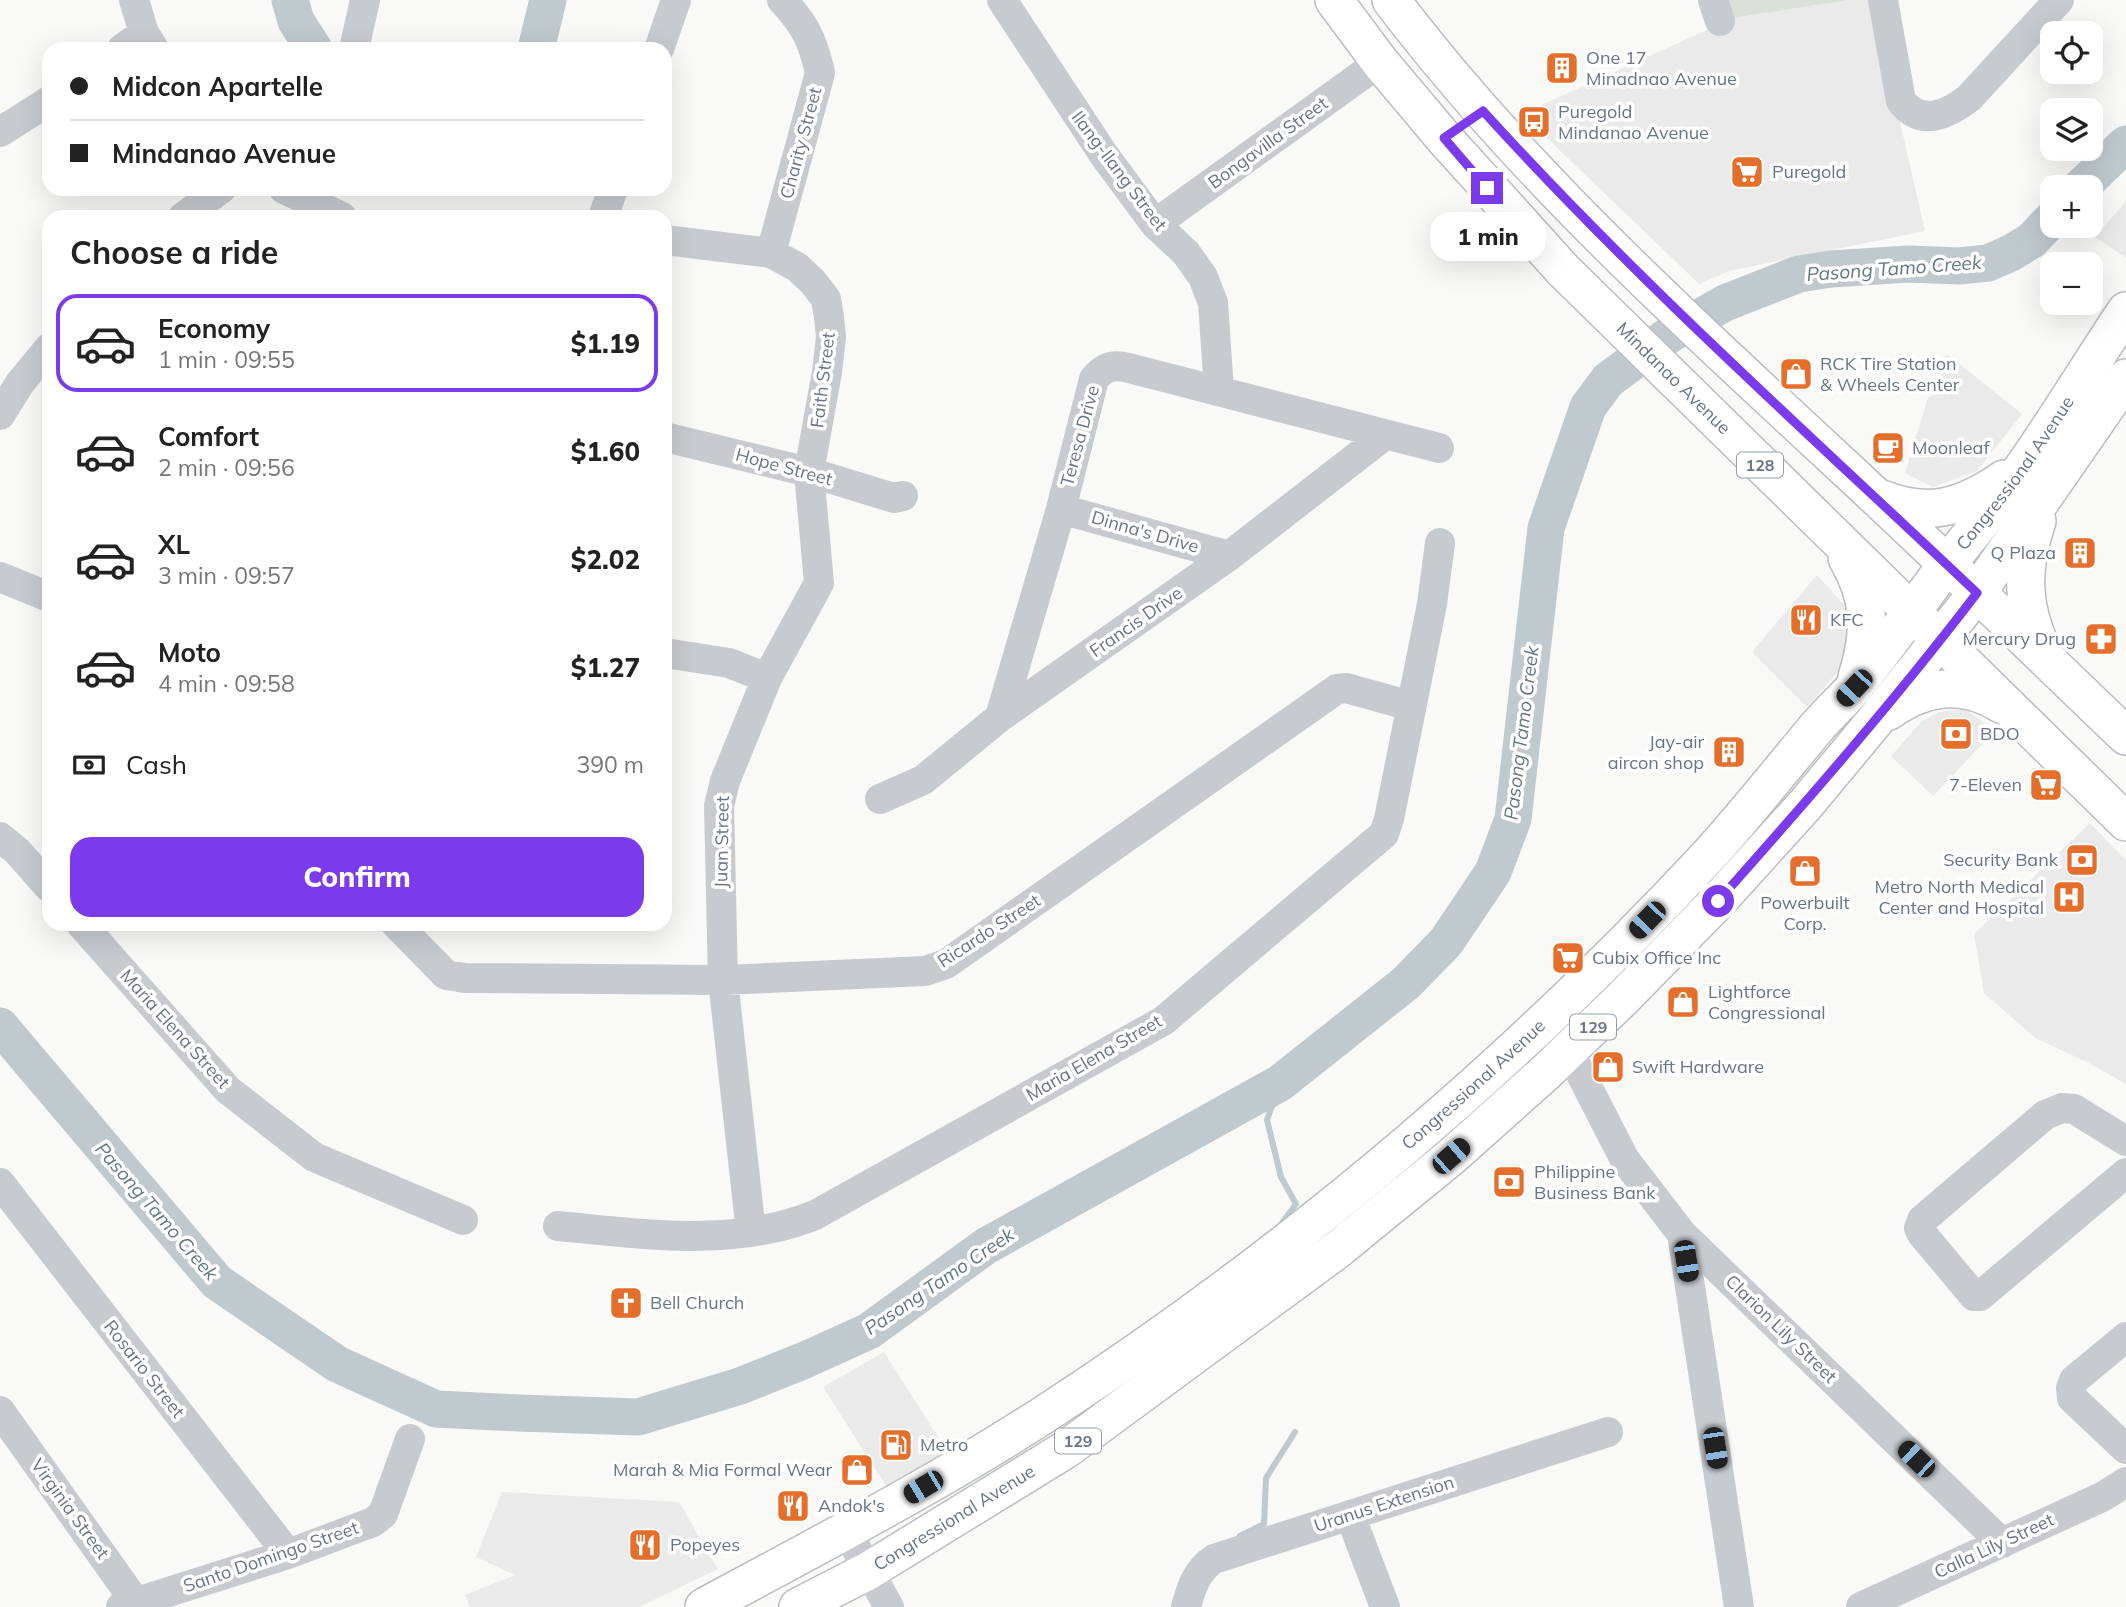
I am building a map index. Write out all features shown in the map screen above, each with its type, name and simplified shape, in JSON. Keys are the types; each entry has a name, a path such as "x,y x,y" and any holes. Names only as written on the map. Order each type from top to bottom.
{"main road":[{"name":"Mindanao Avenue","path":"1334,0 1380,62 1511,214 1625,332 2126,822"},
{"path":"1391,0 1483,111 1565,201 1731,363 2126,736"},
{"path":"1444,138 1483,111"},
{"name":"Congressional Avenue","path":"798,1607 869,1570 1065,1450 1278,1296 1423,1180 1569,1051 1718,901 1805,805 1977,593 2126,311"},
{"name":"Congressional Avenue","path":"704,1607 846,1530 1042,1415 1244,1274 1348,1193 1449,1108 1544,1022 1631,937 1712,852 1784,770 1818,726 1854,688 1947,565 2040,472 2126,378"},
{"path":"1877,498 1901,507 1917,509 1953,506 2040,472 2024,580 2028,615 2050,664"},
{"path":"1836,539 1858,577 1867,610 1866,647 1854,688"},
{"path":"1874,722 1916,695 1947,687 1980,693 2018,715"}],"street":[{"path":"134,0 140,42"},
{"path":"356,42 365,0"},
{"path":"662,42 676,0"},
{"name":"Charity Street","path":"771,253 820,73 814,44 801,19 782,0"},
{"name":"Ilang-Ilang Street","path":"1002,0 1104,156 1155,224 1186,253 1203,277 1213,303 1219,390"},
{"path":"1882,0 1901,101 1910,113 1920,116 1938,115 1956,108 1969,98 2059,0"},
{"name":"Bongavilla Street","path":"1155,224 1380,62"},
{"path":"0,132 42,105"},
{"path":"192,210 212,196"},
{"path":"298,196 328,210"},
{"name":"Faith Street","path":"672,241 771,253 797,267 826,299 831,337 809,472"},
{"path":"0,415 20,383 42,356"},
{"name":"Teresa Drive","path":"1000,717 1061,509 1094,379 1102,370 1115,365 1439,448"},
{"name":"Francis Drive","path":"880,799 922,780 1000,717 1229,556 1385,435"},
{"name":"Hope Street","path":"672,439 809,472 894,498 903,496"},
{"name":"Juan Street","path":"751,1232 723,980 719,806 725,781 767,678 819,583 809,472"},
{"name":"Dinna's Drive","path":"1061,509 1229,556"},
{"name":"Maria Elena Street","path":"558,1226 659,1236 695,1236 776,1228 815,1215 1163,1020 1384,834 1432,604 1440,543"},
{"path":"0,577 42,594"},
{"path":"672,654 729,663 767,678"},
{"name":"Ricardo Street","path":"403,931 446,975 465,978 723,980 925,971 946,964 1337,689 1346,688 1411,706"},
{"path":"0,837 17,851 42,879"},
{"name":"Maria Elena Street","path":"87,931 228,1090 314,1157 463,1220"},
{"name":"Clarion Lily Street","path":"1544,1022 1569,1051 1625,1160 1682,1234 2002,1543"},
{"path":"2126,1141 2074,1109 2062,1108 2045,1115 1922,1220 1919,1228 1974,1296 1980,1296 2126,1172"},
{"name":"Rosario Street","path":"0,1183 288,1554"},
{"path":"1682,1234 1739,1607"},
{"path":"2126,1337 2074,1380 2071,1388 2073,1398 2126,1449"},
{"name":"Virginia Street","path":"0,1411 132,1606"},
{"name":"Uranus Extension","path":"1186,1607 1196,1578 1207,1563 1214,1559 1608,1432"},
{"name":"Santo Domingo Street","path":"132,1606 288,1554 373,1522 383,1514 410,1439"},
{"name":"Calla Lily Street","path":"1861,1607 2102,1497 2126,1482"},
{"path":"1350,1514 1385,1607"},
{"path":"846,1530 889,1607"}],"shaded area":[{"path":"1729,0 1849,0 1733,18"},
{"name":"Puregold","path":"1849,0 1872,0 1925,231 1729,271 1699,284 1522,114 1733,18"},
{"path":"2126,201 2126,258 2096,238 2103,238 2103,228"},
{"path":"1947,354 2022,414 1977,471 1933,487 1905,473 1928,398 1939,391"},
{"path":"1817,575 1856,618 1856,651 1807,707 1752,652"},
{"path":"1965,709 1995,731 1933,796 1891,756 1921,722 1939,712"},
{"name":"Metro North Medical Center and Hospital","path":"2090,823 2126,860 2126,1084 2035,1038 1984,993 1974,934"},
{"path":"884,1352 950,1456 890,1492 823,1387"},
{"path":"502,1492 679,1502 718,1569 639,1607 470,1607 465,1595 515,1575 476,1557"}],"waterway":[{"path":"290,0 296,21 310,42"},
{"path":"538,42 548,0"},
{"name":"Pasong Tamo Creek","path":"2094,175 2126,144"},
{"name":"Pasong Tamo Creek","path":"0,1026 217,1282 337,1364 436,1409 638,1417 740,1386 869,1331 986,1246 1280,1083 1406,983 1446,942 1493,872 1513,819 1546,528 1588,407 1608,380 1669,335 1725,303 1799,274 1909,264 1959,266 1988,263 2011,253 2040,232"},
{"path":"1279,1227 1296,1204 1281,1177 1267,1120 1280,1083"},
{"path":"1240,1536 1264,1524 1266,1478 1295,1432"}],"place":[{"name":"One 17 Minadnao Avenue","path":"1562,68"},
{"name":"Puregold Mindanao Avenue","path":"1534,122"},
{"name":"Puregold","path":"1747,172"},
{"name":"RCK Tire Station & Wheels Center","path":"1796,374"},
{"name":"Moonleaf","path":"1888,448"},
{"name":"Q Plaza","path":"2080,553"},
{"name":"KFC","path":"1806,620"},
{"name":"Mercury Drug","path":"2101,639"},
{"name":"BDO","path":"1956,734"},
{"name":"Jay-air aircon shop","path":"1729,752"},
{"name":"7-Eleven","path":"2046,785"},
{"name":"Security Bank","path":"2082,860"},
{"name":"Powerbuilt Corp.","path":"1805,871"},
{"name":"Metro North Medical Center and Hospital","path":"2069,897"},
{"name":"Cubix Office Inc","path":"1568,958"},
{"name":"Lightforce Congressional","path":"1683,1002"},
{"name":"Swift Hardware","path":"1608,1067"},
{"name":"Philippine Business Bank","path":"1509,1182"},
{"name":"Bell Church","path":"626,1303"},
{"name":"Metro","path":"896,1445"},
{"name":"Marah & Mia Formal Wear","path":"857,1470"},
{"name":"Andok's","path":"793,1506"},
{"name":"Popeyes","path":"645,1545"}],"route":[{"path":"1487,188 1444,138 1483,111 1565,201 1650,284 1977,593 1805,805 1718,901"}]}
